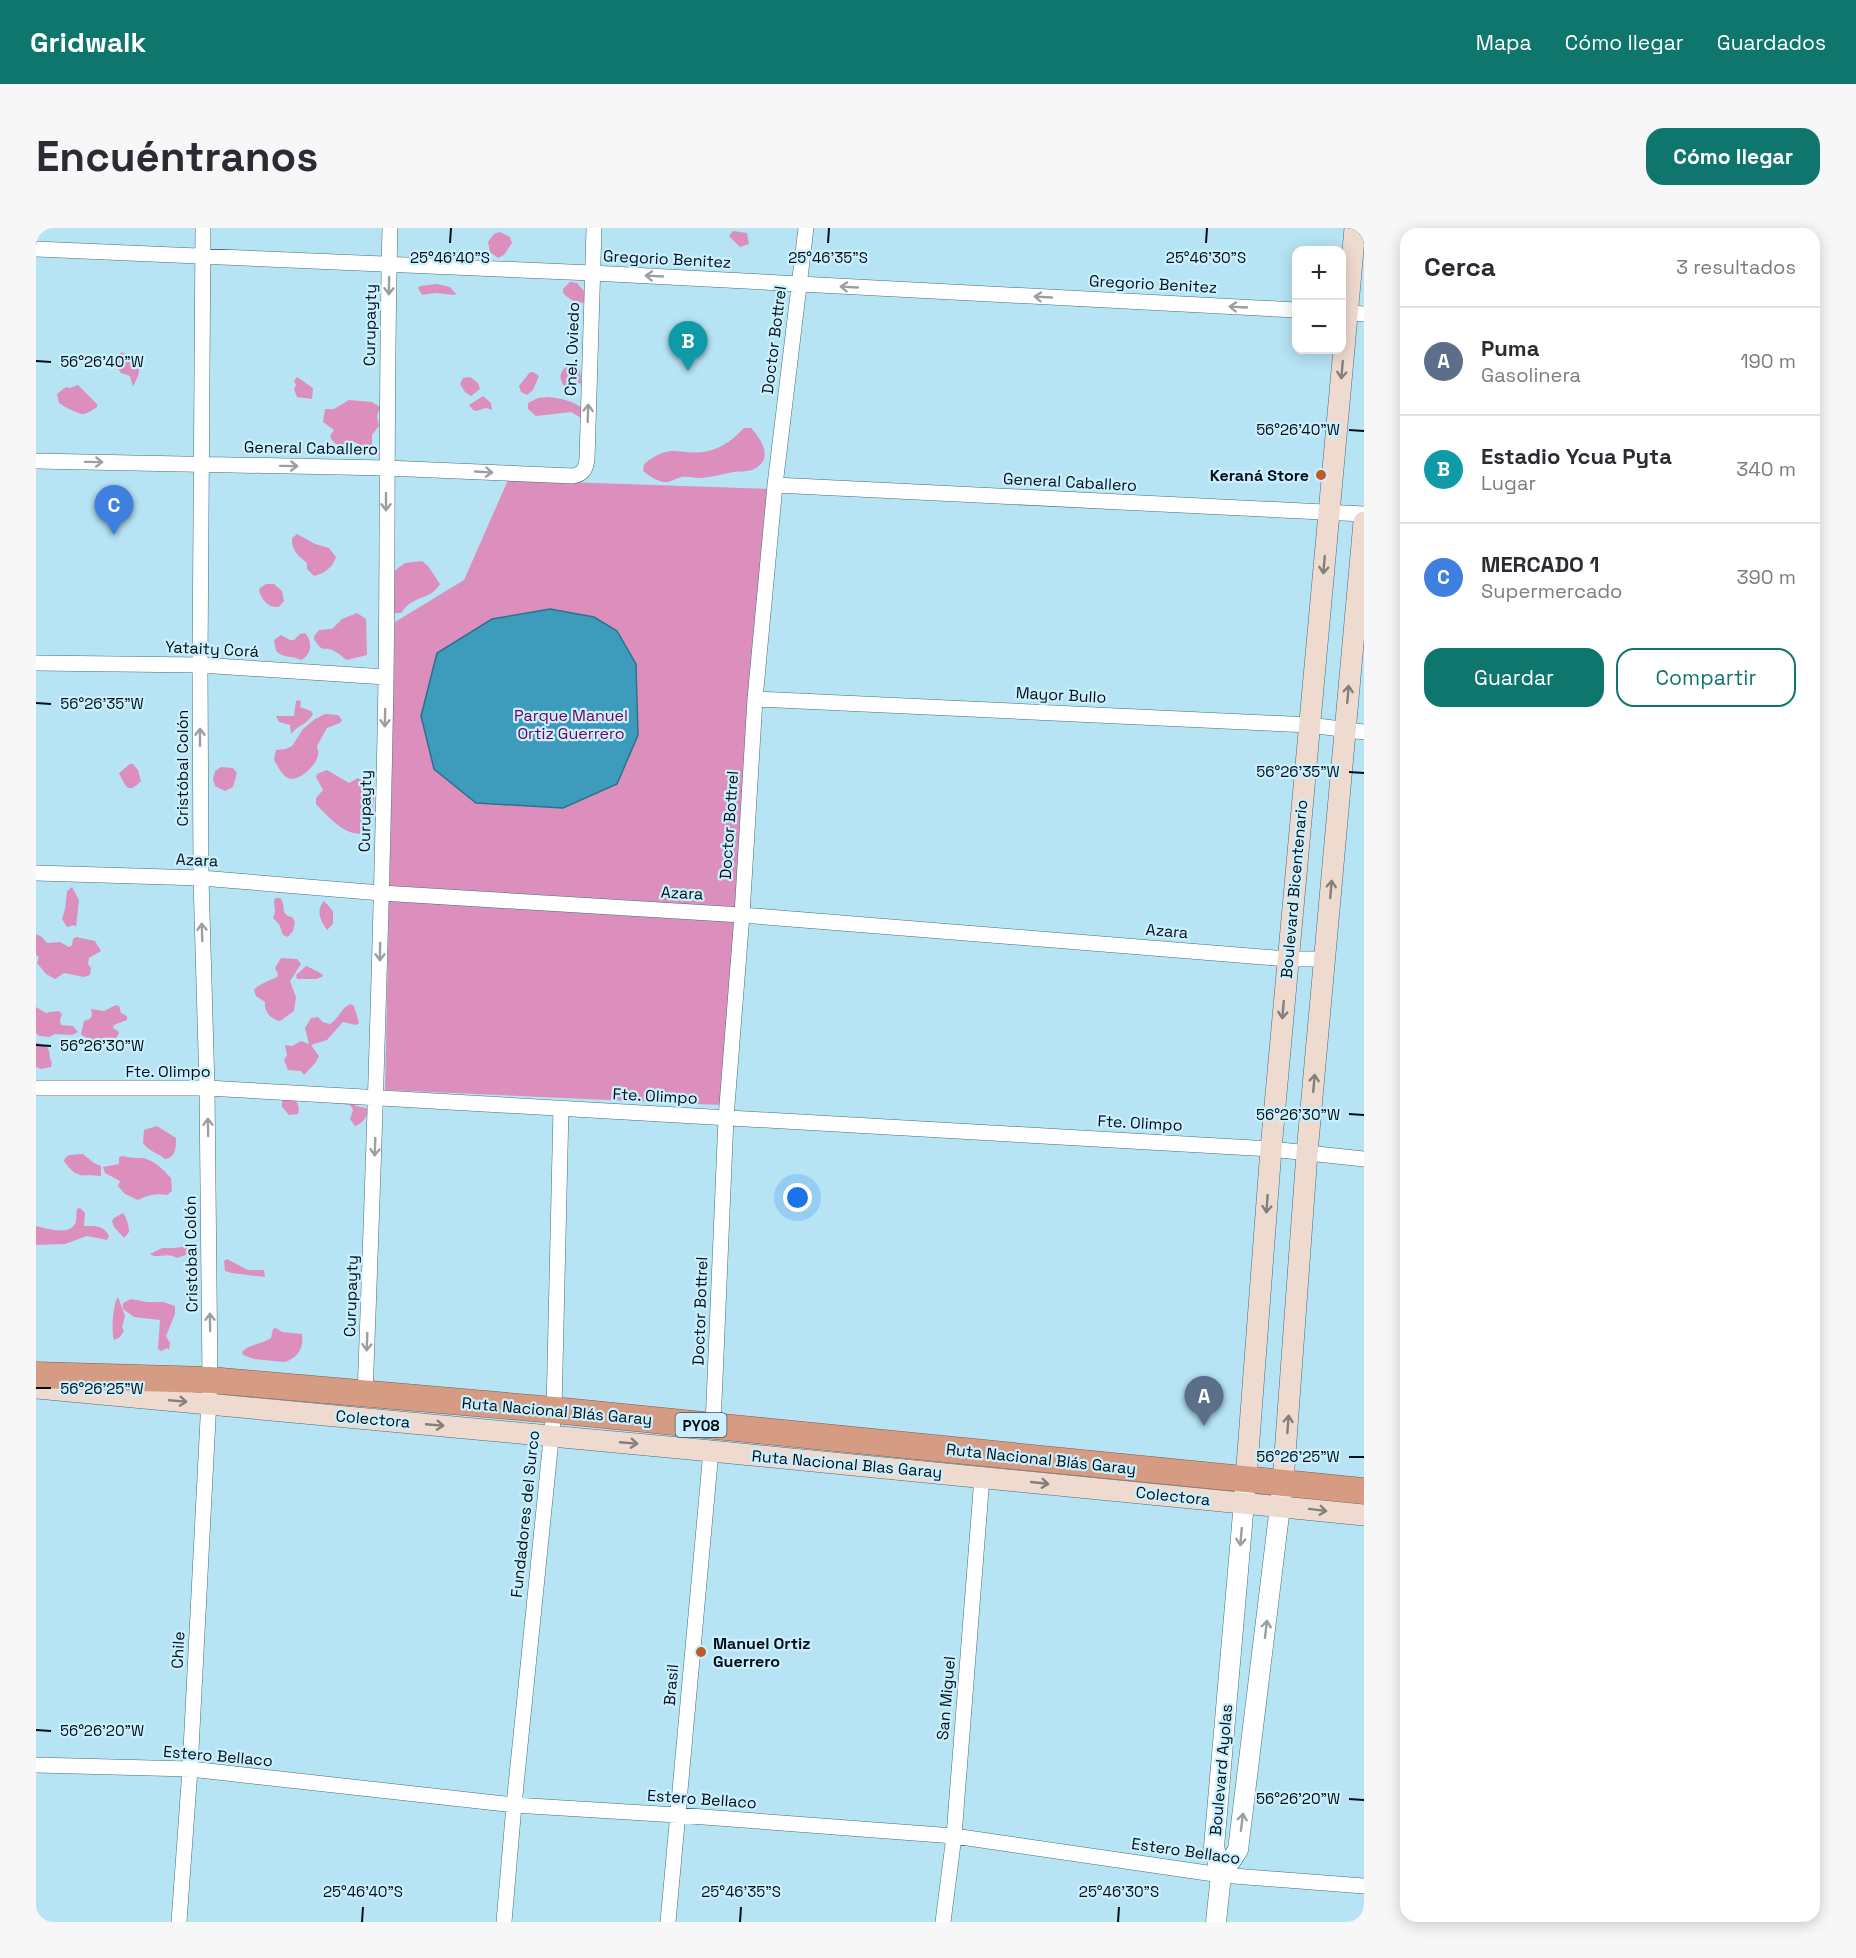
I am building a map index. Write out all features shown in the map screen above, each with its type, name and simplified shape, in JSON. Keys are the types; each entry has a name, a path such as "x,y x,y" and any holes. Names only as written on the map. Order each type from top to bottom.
{"highway":[{"name":"Ruta Nacional Blás Garay","path":"36,1375 210,1392 365,1395 554,1410 712,1438 1245,1491 1282,1494 1364,1491"}],"main road":[{"name":"Boulevard Bicentenario","path":"1245,1491 1271,1149 1329,512 1351,313 1355,228"},
{"path":"1364,522 1355,731 1324,959 1282,1494 1364,1515"},
{"name":"Colectora","path":"36,1388 210,1392 551,1436 712,1438"},
{"name":"Ruta Nacional Blas Garay","path":"712,1438 982,1477"},
{"name":"Colectora","path":"982,1477 1245,1491"}],"street":[{"name":"Cristóbal Colón","path":"203,228 201,878 207,1088 210,1392"},
{"name":"Curupayty","path":"365,1395 377,1097 386,677 386,468 390,228"},
{"name":"Cnel. Oviedo","path":"584,471 587,459 594,228"},
{"name":"Doctor Bottrel","path":"712,1438 726,1118 742,915 755,699 775,485 806,228"},
{"name":"Gregorio Benitez","path":"36,249 389,263 1292,310"},
{"name":"General Caballero","path":"36,461 386,468 573,476 584,471"},
{"name":"General Caballero","path":"775,485 1364,514"},
{"name":"Yataity Corá","path":"36,663 200,665 386,677"},
{"name":"Mayor Bullo","path":"755,699 1310,725 1355,731"},
{"name":"Azara","path":"36,873 201,878 381,893 742,915 1288,959 1324,959"},
{"name":"Fte. Olimpo","path":"36,1088 207,1088 377,1097 1271,1149 1364,1159"},
{"name":"Fundadores del Surco","path":"504,1922 554,1410 561,1108"},
{"name":"Chile","path":"179,1922 190,1769 210,1392"},
{"name":"Brasil","path":"668,1922 712,1438"},
{"name":"San Miguel","path":"943,1922 954,1836 982,1477"},
{"name":"Boulevard Ayolas","path":"1221,1875 1214,1847 1245,1491"},
{"name":"Boulevard Ayolas","path":"1221,1875 1238,1850 1282,1494"},
{"name":"Estero Bellaco","path":"36,1765 190,1769 514,1804 954,1836 1221,1875 1364,1886"},
{"path":"1216,1922 1221,1875"}],"green space":[{"path":"733,231 747,233 749,244 740,247 729,236"},
{"path":"500,232 510,237 512,243 504,255 498,258 490,252 488,242 494,234"},
{"path":"570,282 577,283 584,291 586,302 576,302 563,293 563,289"},
{"path":"437,284 450,287 456,294 422,295 418,288"},
{"path":"122,352 141,362 133,387 130,376 121,373 117,367 118,355"},
{"path":"572,364 580,371 581,383 565,387 561,374"},
{"path":"530,372 539,376 533,390 527,395 521,392 519,386"},
{"path":"297,377 313,388 312,399 297,397 294,381"},
{"path":"470,377 478,383 480,389 471,396 460,384 463,378"},
{"path":"78,385 97,404 97,407 85,414 59,403 57,394 66,387"},
{"path":"483,396 491,403 492,410 486,408 473,410 469,405"},
{"path":"538,398 566,400 582,408 581,418 571,412 536,416 528,409 528,403"},
{"path":"349,400 372,402 380,407 377,416 379,426 372,435 372,445 366,449 355,442 341,445 335,443 330,436 334,430 323,422 325,409 334,409"},
{"path":"744,428 751,428 759,438 765,455 759,466 752,470 701,478 682,477 666,482 643,471 644,464 662,453 713,450 728,442"},
{"name":"Parque Manuel Ortiz Guerrero","path":"508,480 769,489 721,1105 385,1090 395,622 464,580"},
{"path":"297,534 315,544 329,548 336,557 328,570 314,576 307,569 307,563 298,555 293,546 292,538"},
{"path":"422,561 440,584 433,592 411,603 401,613 394,613 394,571 405,563"},
{"path":"266,584 274,584 282,591 284,601 279,607 269,605 262,598 259,591"},
{"path":"357,613 366,619 367,655 347,660 330,649 320,647 314,639 319,630 332,629 342,619"},
{"path":"305,633 308,636 310,648 305,658 301,660 276,651 274,640 281,635 294,640 300,634"},
{"path":"299,700 300,707 313,714 291,734 290,725 279,722 276,716 294,716 296,701"},
{"path":"325,714 338,715 342,720 327,728 317,746 317,759 311,768 297,778 286,777 274,760 276,750 292,746 303,729"},
{"path":"130,764 138,770 141,781 133,788 128,788 119,773"},
{"path":"221,767 233,768 237,773 233,787 225,791 215,786 213,779 215,771"},
{"path":"327,770 349,783 358,778 372,791 374,801 370,827 365,833 358,834 345,829 316,804 316,798 323,790 316,777 317,774"},
{"path":"72,887 79,900 76,927 74,925 67,927 62,919 67,891"},
{"path":"276,898 280,898 284,912 295,922 293,931 288,937 283,935 279,924 273,918"},
{"path":"324,901 333,911 333,924 327,930 319,912"},
{"path":"36,934 47,943 60,942 69,947 76,937 95,941 101,951 89,958 90,975 84,977 64,973 55,979 46,974 37,963 39,957 36,955"},
{"path":"281,958 297,959 301,964 290,981 296,997 294,1011 280,1021 269,1014 265,1002 256,996 254,990 277,977 275,968"},
{"path":"306,966 322,974 322,977 297,979 296,975"},
{"path":"351,1004 354,1006 359,1023 356,1025 343,1022 327,1040 311,1045 319,1056 304,1075 301,1071 288,1070 284,1060 287,1055 285,1045 292,1046 301,1041 309,1044 305,1028 311,1018 318,1017 330,1024"},
{"path":"116,1005 119,1006 121,1013 127,1016 127,1020 114,1025 113,1028 119,1032 114,1039 98,1045 81,1034 84,1021 90,1019 92,1015 91,1009 104,1011"},
{"path":"36,1007 46,1013 59,1011 62,1014 61,1025 73,1026 78,1032 72,1035 39,1036 36,1033"},
{"path":"36,1042 47,1047 52,1062 51,1067 41,1069 36,1067"},
{"path":"287,1096 292,1096 297,1103 298,1114 289,1115 282,1107 282,1101"},
{"path":"348,1099 356,1106 368,1110 364,1120 355,1126 350,1119 353,1110 350,1105 324,1102"},
{"path":"157,1126 176,1138 175,1152 169,1158 165,1159 143,1143 144,1130"},
{"path":"83,1154 101,1166 101,1176 76,1174 64,1161 69,1155"},
{"path":"119,1157 150,1160 158,1165 171,1178 172,1191 167,1195 152,1195 138,1200 125,1194 118,1186 120,1181 105,1173 103,1167 119,1164"},
{"path":"80,1208 85,1213 84,1226 102,1228 109,1236 107,1240 87,1236 65,1244 36,1245 36,1226 57,1230 72,1228 76,1221 77,1209"},
{"path":"123,1213 128,1222 129,1232 124,1238 114,1227 112,1221"},
{"path":"195,1245 197,1251 177,1258 150,1254 162,1248"},
{"path":"227,1259 248,1270 264,1270 265,1277 225,1271 224,1261"},
{"path":"118,1297 125,1316 122,1327 124,1331 114,1340 113,1318"},
{"path":"131,1299 163,1302 175,1306 175,1314 166,1336 170,1343 169,1350 167,1348 161,1351 158,1349 160,1320 134,1317 123,1309 123,1303"},
{"path":"276,1328 282,1332 302,1334 301,1348 296,1356 284,1362 254,1359 243,1355 242,1352 248,1347 271,1338 273,1329"}],"water":[{"path":"550,609 594,617 617,631 636,664 638,735 617,784 563,808 476,803 434,769 421,716 437,653 492,619"}],"place":[{"name":"Estadio Ycua Pyta","path":"688,371"},
{"name":"Keraná Store","path":"1321,475"},
{"name":"MERCADO 1","path":"114,535"},
{"name":"Puma","path":"1204,1426"},
{"name":"Manuel Ortiz Guerrero","path":"701,1652"}]}
